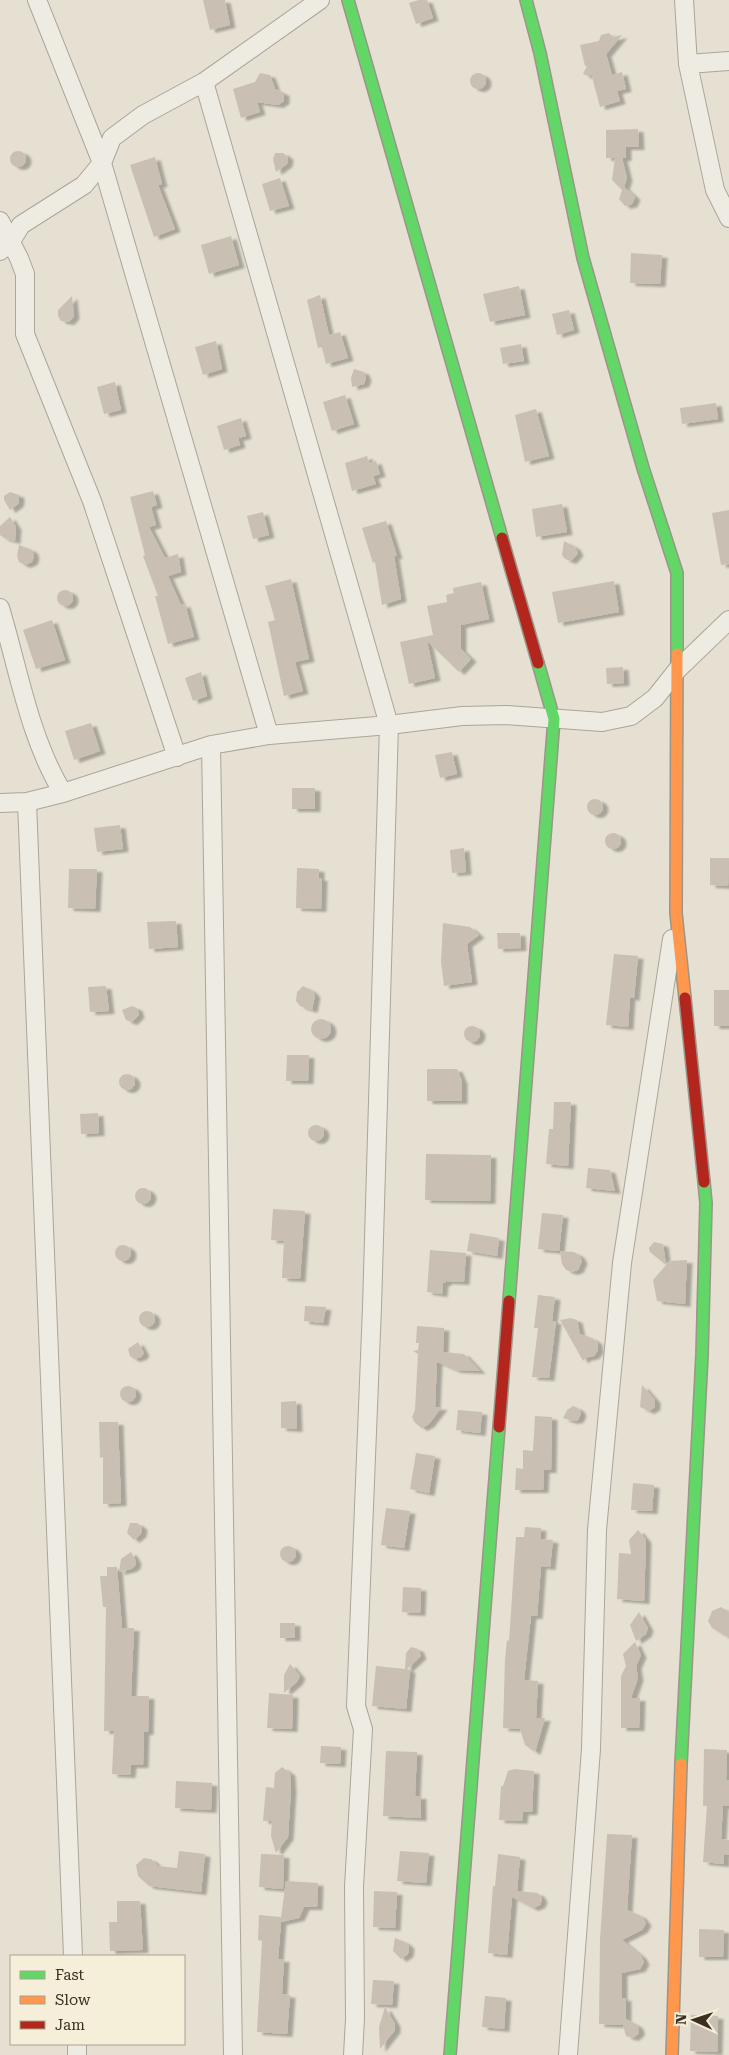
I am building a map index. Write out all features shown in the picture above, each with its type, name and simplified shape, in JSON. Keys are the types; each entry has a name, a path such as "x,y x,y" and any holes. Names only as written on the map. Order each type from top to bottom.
{"street":[{"path":"37,0 102,163 269,735"},
{"path":"5,247 21,225 84,184 102,163 112,138 143,115 204,82 320,0"},
{"path":"348,0 554,719 450,2055"},
{"path":"526,0 540,53 583,258 643,468 677,573 676,913 706,1203 702,1355 678,1817 672,2055"},
{"path":"684,0 688,64 715,190 729,218"},
{"path":"688,64 729,61"},
{"path":"204,82 389,726 372,1307 356,1696 356,1706 363,1729 354,1887 355,2019 353,2055"},
{"path":"0,221 5,247 19,258 25,274 25,334 92,502 177,757"},
{"path":"0,608 34,730 47,767 63,794"},
{"path":"0,803 27,802 63,794 211,745 269,735 389,726 462,716 506,715 602,722 631,716 654,698 678,669 729,620"},
{"path":"211,745 233,2055"},
{"path":"27,802 73,1955"},
{"path":"568,2055 591,1749 592,1642 598,1521 622,1263 676,913"}],"building":[{"path":"203,0 225,0 230,25 210,30"},
{"path":"427,0 433,18 416,24 409,3"},
{"path":"609,33 613,37 622,35 606,54 612,75 622,72 626,89 617,91 620,101 600,107 591,73 588,76 583,74 587,66 585,66 580,45 599,41 601,35"},
{"path":"260,73 270,75 275,89 284,93 284,101 278,105 257,102 260,112 241,118 233,89 255,82"},
{"path":"478,73 486,81 478,89 470,81"},
{"path":"638,129 639,147 626,147 626,158 622,158 627,178 624,187 635,197 632,204 625,206 619,199 622,190 612,180 615,158 606,158 606,130"},
{"path":"18,151 26,159 18,167 10,159"},
{"path":"275,153 283,153 288,157 287,164 276,172 273,159"},
{"path":"155,157 162,184 158,185 175,229 154,237 130,165"},
{"path":"280,178 289,206 270,211 262,184"},
{"path":"231,236 239,265 209,274 201,245"},
{"path":"631,253 662,255 660,284 630,283"},
{"path":"519,286 525,315 490,322 483,294"},
{"path":"320,295 329,335 340,332 348,358 326,364 322,347 318,348 307,300"},
{"path":"72,296 74,316 69,322 61,321 58,316 58,310"},
{"path":"569,310 574,330 557,335 552,314"},
{"path":"216,341 222,369 203,375 195,347"},
{"path":"521,344 524,361 503,364 500,348"},
{"path":"354,369 364,372 366,378 364,384 352,387 351,378"},
{"path":"115,382 121,410 104,414 97,387"},
{"path":"345,395 354,424 332,431 323,402"},
{"path":"716,403 718,419 682,424 680,408"},
{"path":"536,409 549,456 525,462 515,415"},
{"path":"241,418 246,436 238,438 240,445 224,450 217,426"},
{"path":"367,456 369,463 376,461 380,474 373,476 376,484 352,491 345,463"},
{"path":"153,491 157,505 151,507 156,525 149,527 165,558 178,554 181,572 168,576 181,605 185,604 194,637 168,644 155,596 158,596 143,556 145,555 130,497"},
{"path":"10,492 19,495 19,500 18,504 10,510 4,500 4,496"},
{"path":"562,504 567,532 536,537 532,509"},
{"path":"729,510 729,564 721,565 712,513"},
{"path":"263,512 269,535 253,539 247,516"},
{"path":"10,517 16,527 15,541 0,535 0,526"},
{"path":"386,521 397,556 394,556 401,599 382,605 375,562 373,563 362,528"},
{"path":"564,541 575,547 578,553 571,561 565,559 562,555"},
{"path":"19,545 32,550 34,556 32,562 25,565 19,562 17,556"},
{"path":"291,579 309,659 295,662 303,691 284,696 268,622 275,620 265,586"},
{"path":"614,581 619,612 558,623 552,592"},
{"path":"481,582 489,619 461,625 461,649 471,659 459,672 427,641 435,678 409,684 400,642 433,635 427,606 447,602 446,595 454,593 453,588"},
{"path":"65,590 73,598 65,606 57,598"},
{"path":"52,620 65,660 36,669 23,630"},
{"path":"623,667 624,683 607,684 606,668"},
{"path":"201,672 207,696 193,701 185,678"},
{"path":"91,723 100,751 74,760 65,731"},
{"path":"452,752 457,774 440,778 435,755"},
{"path":"292,788 315,788 315,809 292,809"},
{"path":"595,799 603,807 595,815 587,807"},
{"path":"120,825 123,849 97,852 94,828"},
{"path":"613,833 621,841 613,849 605,841"},
{"path":"464,848 466,872 452,873 450,850"},
{"path":"710,858 729,858 728,886 710,885"},
{"path":"297,868 319,869 319,878 322,878 321,909 296,908"},
{"path":"69,869 97,869 95,909 68,908"},
{"path":"176,921 178,947 149,949 147,922"},
{"path":"443,923 470,927 479,935 467,944 472,982 444,986 441,962"},
{"path":"497,933 520,933 521,948 498,949"},
{"path":"614,954 638,956 634,998 630,997 628,1027 606,1025"},
{"path":"106,986 109,1011 90,1012 88,987"},
{"path":"303,986 311,990 315,995 312,1010 300,1006 296,1001 297,992"},
{"path":"714,990 729,990 729,1026 714,1026"},
{"path":"132,1006 137,1008 139,1015 132,1022 126,1020 122,1010"},
{"path":"321,1019 328,1022 331,1029 328,1036 321,1039 314,1036 311,1029 314,1022"},
{"path":"472,1026 480,1034 472,1042 464,1034"},
{"path":"287,1055 309,1055 308,1081 286,1081"},
{"path":"427,1069 457,1069 462,1081 462,1101 427,1101"},
{"path":"127,1074 135,1082 127,1090 119,1082"},
{"path":"554,1102 571,1102 568,1166 546,1164 549,1129 553,1129"},
{"path":"98,1113 99,1133 81,1134 80,1114"},
{"path":"316,1125 322,1127 324,1133 322,1139 316,1141 310,1139 308,1133 310,1127"},
{"path":"426,1154 491,1155 490,1201 425,1200"},
{"path":"588,1168 610,1170 615,1191 586,1188"},
{"path":"143,1188 151,1196 143,1204 135,1196"},
{"path":"273,1209 305,1211 300,1279 282,1278 284,1241 271,1240"},
{"path":"542,1213 563,1215 559,1251 538,1249"},
{"path":"470,1233 499,1238 497,1256 467,1251"},
{"path":"654,1242 663,1244 666,1265 650,1252 649,1248"},
{"path":"123,1245 131,1253 123,1261 115,1253"},
{"path":"430,1250 466,1253 464,1282 446,1281 446,1283 443,1283 442,1294 427,1292"},
{"path":"560,1251 574,1252 579,1255 582,1261 578,1270 572,1272 566,1270 562,1264"},
{"path":"687,1260 685,1304 657,1301 653,1280 669,1261"},
{"path":"538,1295 555,1297 552,1321 556,1321 549,1378 532,1377 538,1328 534,1328"},
{"path":"305,1306 326,1307 323,1323 304,1321"},
{"path":"147,1311 155,1319 147,1327 139,1319"},
{"path":"571,1318 577,1320 580,1334 597,1342 598,1350 594,1356 585,1358 583,1361 560,1320"},
{"path":"417,1326 444,1328 443,1352 464,1354 480,1371 456,1370 437,1362 435,1407 442,1407 429,1424 422,1428 415,1423 412,1417 415,1410 418,1354 413,1351 418,1350 419,1343 416,1343"},
{"path":"138,1342 144,1353 141,1357 134,1359 130,1356 128,1349"},
{"path":"642,1385 655,1400 655,1407 649,1411 640,1407"},
{"path":"128,1386 136,1394 128,1402 120,1394"},
{"path":"296,1401 297,1429 281,1428 281,1402"},
{"path":"573,1406 578,1408 581,1413 578,1420 572,1421 563,1418 567,1410"},
{"path":"458,1410 482,1412 480,1433 456,1430"},
{"path":"535,1416 552,1417 551,1470 544,1470 543,1490 515,1490 516,1468 523,1469 523,1450 533,1451"},
{"path":"99,1422 118,1422 121,1503 103,1504 103,1457 100,1458"},
{"path":"416,1453 435,1456 429,1493 410,1489"},
{"path":"633,1483 654,1485 652,1511 631,1510"},
{"path":"386,1508 410,1511 404,1548 381,1545"},
{"path":"130,1523 137,1523 142,1527 141,1534 134,1540 127,1533"},
{"path":"525,1527 541,1528 540,1539 553,1540 550,1567 541,1566 537,1616 531,1616 524,1680 538,1681 536,1718 545,1718 535,1752 525,1745 520,1729 503,1728 505,1660 507,1640 509,1641 516,1537 524,1537"},
{"path":"638,1530 646,1540 644,1601 617,1599 619,1553 631,1554 629,1540"},
{"path":"288,1546 296,1554 288,1562 280,1554"},
{"path":"131,1552 136,1561 135,1566 119,1572 121,1559"},
{"path":"107,1567 117,1567 122,1628 134,1628 131,1696 149,1696 148,1732 144,1732 143,1765 131,1765 130,1775 112,1774 114,1731 104,1731 106,1607 103,1607 100,1576 107,1576"},
{"path":"403,1587 421,1588 420,1613 402,1612"},
{"path":"721,1607 729,1612 729,1638 712,1628 708,1621 712,1611"},
{"path":"639,1612 648,1628 646,1634 636,1641 630,1625"},
{"path":"280,1623 295,1623 295,1638 280,1638"},
{"path":"635,1642 641,1655 636,1666 638,1678 631,1698 640,1698 639,1728 621,1728 621,1676 626,1666 623,1654"},
{"path":"411,1647 418,1649 421,1656 407,1669 410,1670 406,1709 372,1706 376,1666 405,1669 406,1653"},
{"path":"290,1664 300,1676 297,1682 284,1693 284,1675"},
{"path":"269,1693 293,1695 292,1729 267,1728"},
{"path":"321,1746 341,1747 340,1764 320,1763"},
{"path":"704,1749 727,1750 726,1780 729,1780 729,1806 723,1806 721,1839 729,1840 729,1855 724,1854 724,1864 703,1862 707,1806 703,1806"},
{"path":"386,1751 417,1752 415,1796 421,1796 421,1818 383,1816"},
{"path":"282,1767 290,1773 291,1790 288,1837 276,1853 271,1836 272,1821 263,1821 266,1787 274,1788 275,1773"},
{"path":"514,1769 534,1771 532,1812 523,1812 522,1821 499,1820 501,1786 503,1786 508,1771"},
{"path":"176,1781 212,1783 211,1810 175,1808"},
{"path":"607,1834 632,1835 627,1910 641,1916 646,1923 642,1930 622,1940 641,1956 644,1962 640,1969 622,1973 622,1998 626,1998 626,2019 637,2025 639,2029 639,2033 633,2038 626,2036 623,2025 599,2024 600,1940"},
{"path":"179,1851 205,1854 201,1892 149,1886 138,1876 136,1865 144,1858 151,1859 158,1866 177,1868"},
{"path":"400,1851 429,1853 426,1883 397,1881"},
{"path":"261,1854 284,1855 283,1889 259,1887"},
{"path":"498,1854 520,1857 517,1891 538,1893 542,1899 540,1905 533,1908 512,1897 507,1955 488,1953 493,1886 495,1886"},
{"path":"286,1881 318,1883 317,1907 304,1907 299,1918 281,1922 278,1959 284,1959 282,1994 290,1995 287,2034 257,2032 262,1941 258,1940 259,1915 281,1917"},
{"path":"374,1891 397,1892 395,1928 373,1927"},
{"path":"117,1901 140,1901 143,1950 110,1951 109,1922 117,1922"},
{"path":"699,1929 724,1930 723,1957 699,1957"},
{"path":"395,1938 409,1946 408,1954 401,1959 393,1951"},
{"path":"373,1980 394,1981 392,2005 371,2004"},
{"path":"485,1996 506,1998 504,2029 482,2027"},
{"path":"385,2007 395,2024 395,2030 380,2049 379,2027"},
{"path":"691,2015 718,2016 717,2052 690,2051"}],"traffic: fast":[{"path":"348,0 502,538"},
{"path":"526,0 540,53 583,258 643,468 677,573 677,654"},
{"path":"509,1301 554,719 538,663"},
{"path":"681,1764 702,1355 706,1203 704,1182"},
{"path":"450,2055 499,1427"}],"traffic: slow":[{"path":"677,654 676,913 685,998"},
{"path":"672,2055 681,1764"}],"traffic: jam":[{"path":"502,538 538,663"},
{"path":"685,998 704,1182"},
{"path":"499,1427 509,1301"}]}
